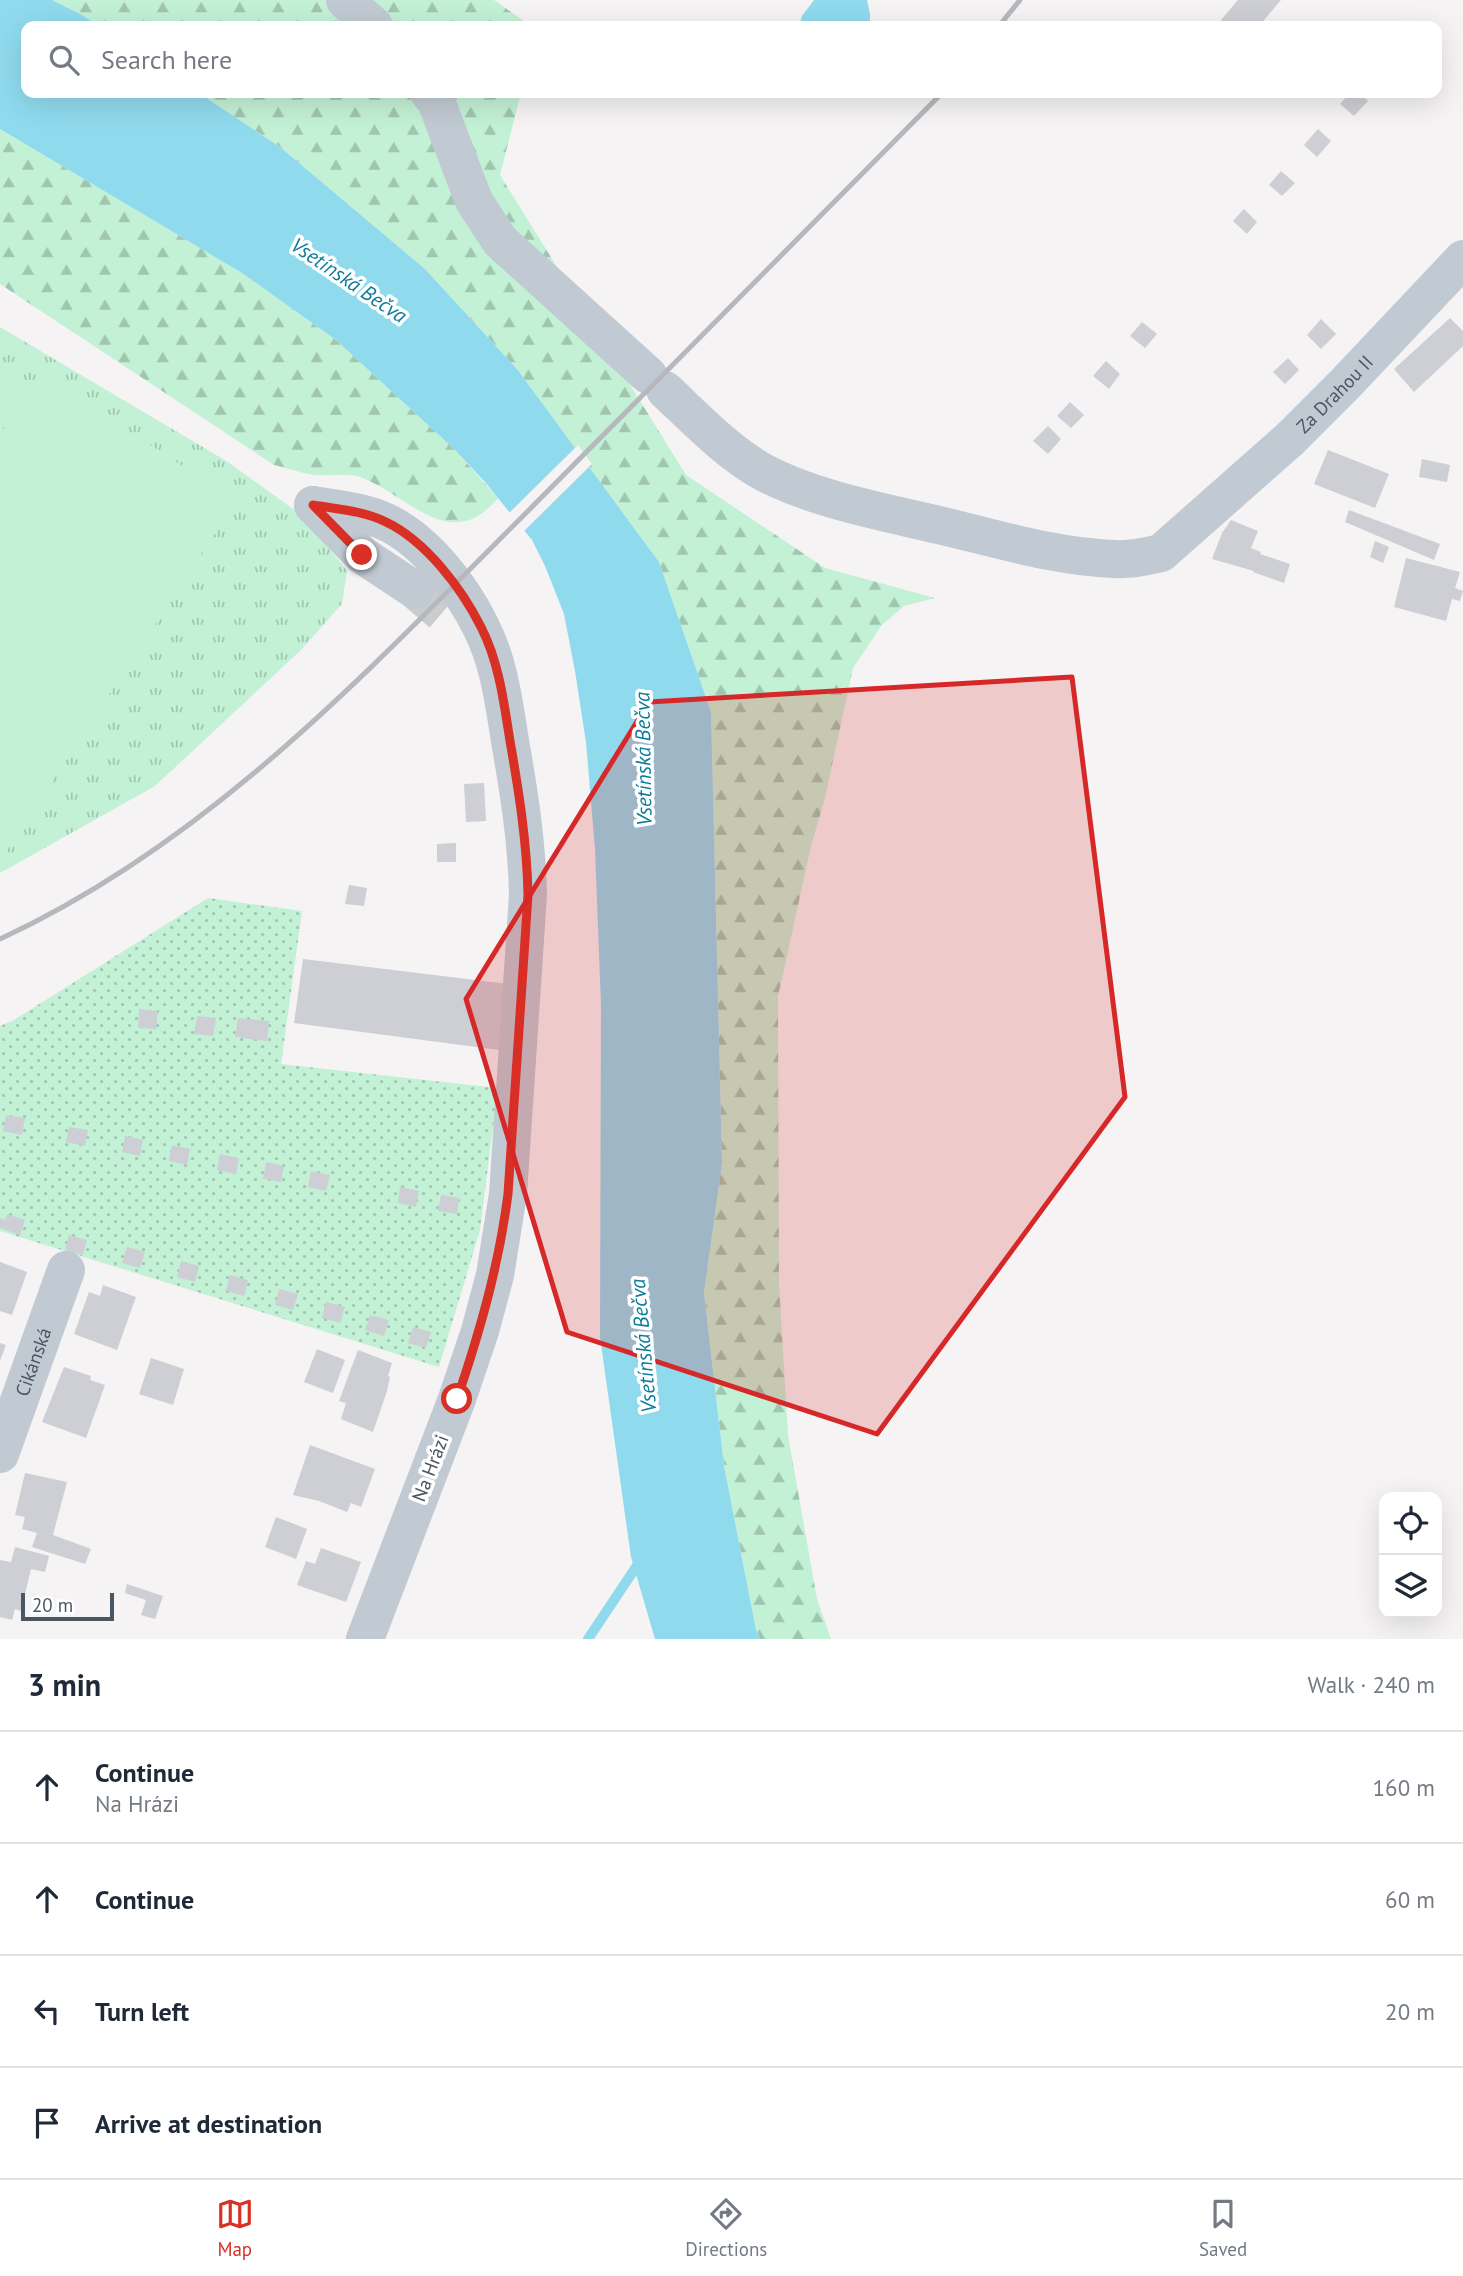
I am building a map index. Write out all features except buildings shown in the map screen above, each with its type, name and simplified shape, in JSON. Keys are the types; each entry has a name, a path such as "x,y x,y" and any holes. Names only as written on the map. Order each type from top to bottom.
{"street":[{"path":"345,0 368,21"},
{"name":"Za Drahou II","path":"433,98 474,201 500,241 733,452 764,472 804,489 871,509 1065,555 1116,559 1141,558 1161,552 1290,439 1463,259"},
{"name":"Na Hrázi","path":"365,1639 457,1399 480,1331 503,1234 511,1156 528,895 527,851 496,671 482,629 469,606 440,566 415,540 375,518 313,505 362,555 429,602 496,671"},
{"name":"Cikánská","path":"0,1454 66,1270"}],"highlighted area":[{"path":"1072,677 1125,1097 877,1434 567,1332 466,999 649,702"}],"green space":[{"path":"52,0 494,0 524,21 91,21"},
{"path":"206,98 520,98 500,175 686,475 825,568 935,598 904,606 882,625 853,668 778,997 779,1284 788,1435 817,1599 831,1639 760,1639 724,1466 704,1293 722,1163 711,712 659,562 517,369 425,269 280,147"},
{"path":"0,129 242,273 336,340 454,449 498,498 480,514 463,522 446,521 429,516 360,477 312,474 274,465 0,284"},
{"path":"0,327 228,462 304,517 347,571 342,604 301,650 155,786 0,873"},
{"path":"40,373 236,501 0,861 0,434"},
{"path":"0,376 23,391 0,426"},
{"path":"208,898 302,911 281,1064 498,1088 480,1230 439,1367 0,1231 0,1026 14,1020"}],"water":[{"name":"Vsetínská Bečva","path":"0,0 52,0 91,21 21,21 21,98 206,98 280,147 425,269 517,369 659,562 711,712 722,1163 704,1293 724,1466 760,1639 655,1639 631,1557 600,1337 601,1005 595,849 586,742 564,614 532,540 454,449 336,340 242,273 0,129"},
{"path":"814,0 867,0 870,21 800,21"}],"pier":[{"path":"578,445 592,464 522,533 507,515"}],"waterway":[{"path":"588,1639 642,1558"}],"tunnel":[{"path":"415,590 442,613"}],"railway":[{"path":"1003,21 1020,0"},
{"path":"0,939 75,900 146,856 278,753 401,638 937,98"}],"route":[{"path":"362,555 313,505 364,514 386,522 415,540 440,566 469,606 482,629 502,693 527,851 528,895 503,1234 480,1331 457,1399"}]}
